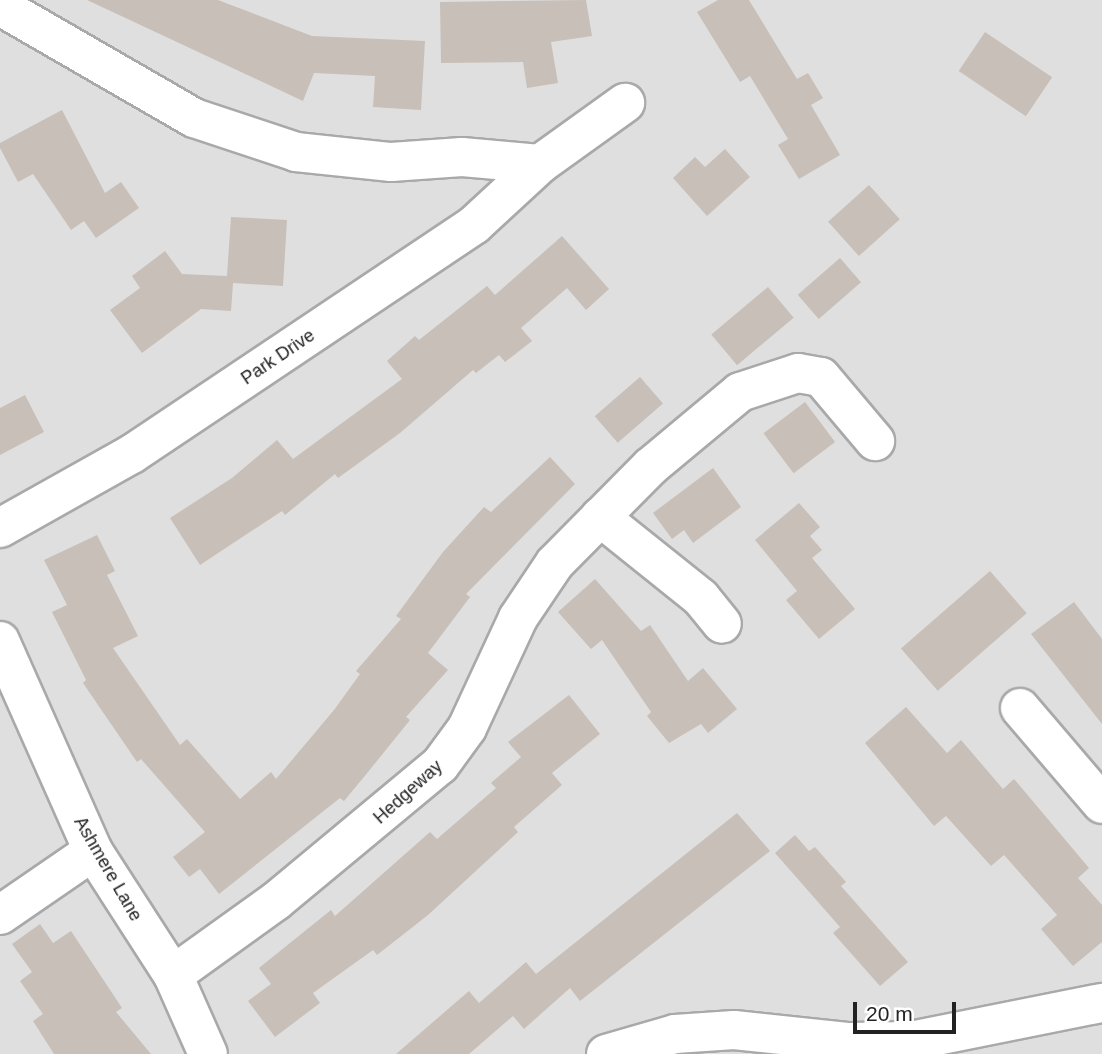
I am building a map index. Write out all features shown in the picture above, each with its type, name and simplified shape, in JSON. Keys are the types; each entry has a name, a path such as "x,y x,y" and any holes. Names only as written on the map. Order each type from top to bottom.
{"street":[{"path":"0,6 194,118 296,152 391,162 462,157 540,164"},
{"name":"Park Drive","path":"0,528 132,454 462,233 540,164 625,103"},
{"name":"Hedgeway","path":"173,975 296,886 440,765 467,728 518,618 555,563 693,428 740,392 769,380 799,373 821,377 875,441"},
{"path":"600,517 701,598 722,624"},
{"name":"Ashmere Lane","path":"0,641 93,850 173,975 208,1054"},
{"path":"1020,708 1102,804"},
{"path":"0,915 93,850"},
{"path":"606,1054 676,1034 734,1030 849,1042 911,1041 1102,1003"}],"shaded area":[{"path":"0,0 1102,0 1102,1054 0,1054"}],"building":[{"path":"87,0 218,0 312,36 425,41 421,110 373,107 375,76 314,73 303,101"},
{"path":"586,0 592,36 551,42 558,83 527,88 523,62 441,63 440,2"},
{"path":"718,0 749,0 797,79 808,73 823,98 811,105 840,155 799,179 778,145 788,139 750,76 740,82 697,12"},
{"path":"985,32 1052,77 1026,116 959,71"},
{"path":"62,110 105,193 121,182 139,208 96,238 84,221 71,230 33,174 18,182 0,148 0,143"},
{"path":"725,149 750,177 707,216 673,178 695,157 705,167"},
{"path":"869,185 900,219 859,256 828,222"},
{"path":"231,217 287,220 283,286 233,283 231,311 201,309 142,353 110,310 140,288 132,276 165,251 182,274 227,276"},
{"path":"562,236 609,289 586,310 567,288 521,328 532,341 505,362 499,355 476,373 473,370 400,433 338,478 335,474 285,515 282,511 200,565 170,518 232,478 277,440 293,459 402,379 387,361 415,336 419,340 487,286 495,295"},
{"path":"840,258 861,282 819,319 798,295"},
{"path":"768,287 794,318 737,365 711,335"},
{"path":"640,377 663,403 618,443 595,416"},
{"path":"25,395 44,432 0,455 0,408"},
{"path":"805,402 835,442 794,473 763,433"},
{"path":"550,457 575,484 466,594 470,597 428,653 448,670 406,717 410,720 344,801 340,798 219,894 200,869 189,877 173,857 205,832 141,759 137,762 83,683 86,680 52,612 67,605 44,560 97,535 115,571 107,575 138,636 113,648 180,745 187,739 240,799 271,772 276,779 334,710 360,674 356,671 401,619 396,616 443,552 484,507 491,512"},
{"path":"713,468 741,507 693,543 684,530 672,539 653,513"},
{"path":"799,503 820,527 810,536 822,550 812,558 855,609 819,639 786,600 797,591 755,540"},
{"path":"990,571 1027,613 938,691 901,648"},
{"path":"595,579 641,631 650,625 688,681 703,668 737,709 708,733 701,724 669,743 647,716 651,712 602,640 591,649 558,612"},
{"path":"1074,602 1102,639 1102,724 1031,634"},
{"path":"569,695 600,734 552,773 562,785 514,827 518,832 428,915 377,955 373,950 313,993 320,1003 275,1037 248,1001 271,984 259,968 331,910 335,916 430,832 437,839 496,788 491,783 521,757 508,742"},
{"path":"906,707 947,753 961,740 1003,789 1014,779 1089,868 1078,878 1102,905 1102,942 1073,966 1041,929 1057,915 1004,855 991,866 946,816 934,826 865,743"},
{"path":"737,813 770,851 580,1001 570,988 524,1029 513,1016 469,1054 396,1054 469,991 479,1003 526,962 536,974"},
{"path":"795,835 809,851 815,847 846,882 841,886 908,962 880,986 833,933 840,927 775,853"},
{"path":"40,924 53,943 71,931 122,1008 116,1012 151,1054 54,1054 33,1021 43,1014 20,981 32,972 12,944"}]}
